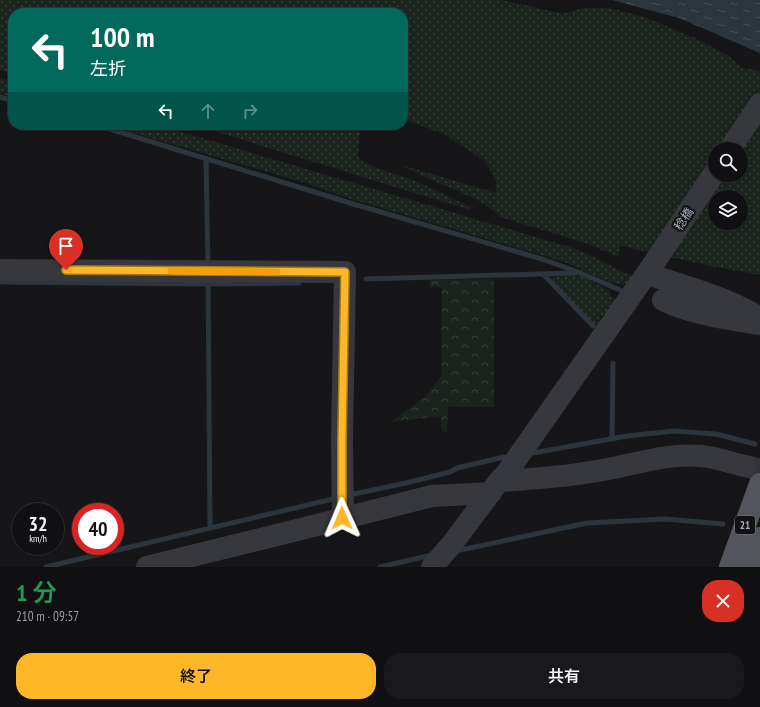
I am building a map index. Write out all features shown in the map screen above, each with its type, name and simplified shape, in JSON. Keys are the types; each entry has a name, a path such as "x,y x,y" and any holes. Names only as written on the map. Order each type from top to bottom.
{"main road":[{"name":"21","path":"730,567 760,484"},
{"name":"21","path":"750,567 760,538"}],"street":[{"path":"735,142 760,104"},
{"name":"稔橋","path":"433,566 452,544 506,474 650,270 708,182"},
{"path":"0,270 345,272 342,504"},
{"path":"650,270 748,311 760,318"},
{"path":"662,300 699,313 760,324"},
{"path":"147,567 342,504 432,496 495,487 573,475 666,457 702,456 745,466"}],"green space":[{"path":"0,0 501,0 563,14 583,8 610,8 644,17 697,39 727,55 743,68 760,72 760,275 690,262 620,245 619,257 582,242 500,217 480,201 401,165 496,193 496,180 486,162 444,134 408,121 408,8 8,8 8,72 0,70"},
{"path":"0,78 8,80 8,95 0,93"},
{"path":"124,130 175,130 570,247 599,259 620,271 633,276 626,286 618,284 565,262 351,199 306,183"},
{"path":"210,130 360,130 358,157 370,165 405,177 471,207 470,210"},
{"path":"580,275 610,291 611,296 616,299 606,314 599,318 600,324 597,328 556,285 551,277"},
{"path":"494,279 494,407 448,407 447,433 442,430 440,416 391,422 425,397 441,376 442,287 430,287 430,280"}],"water":[{"path":"612,0 760,0 760,53 679,18"}],"waterway":[{"path":"0,97 8,99"},
{"path":"113,130 350,203 545,260 620,290"},
{"path":"206,159 208,266"},
{"path":"366,279 575,273"},
{"path":"543,274 593,326"},
{"path":"208,276 210,527"},
{"path":"0,282 208,284 299,283"},
{"path":"612,439 613,363"},
{"path":"533,453 627,436 674,431 716,434 755,444"},
{"path":"349,495 406,483 450,472 457,468 504,457"},
{"path":"46,567 337,498"},
{"path":"456,551 587,523 665,519 723,524"},
{"path":"380,567 432,555"}],"tunnel":[{"path":"745,466 760,470"}],"slow traffic":[{"path":"171,271 277,272"}],"route":[{"path":"66,270 345,272 342,518"}]}
